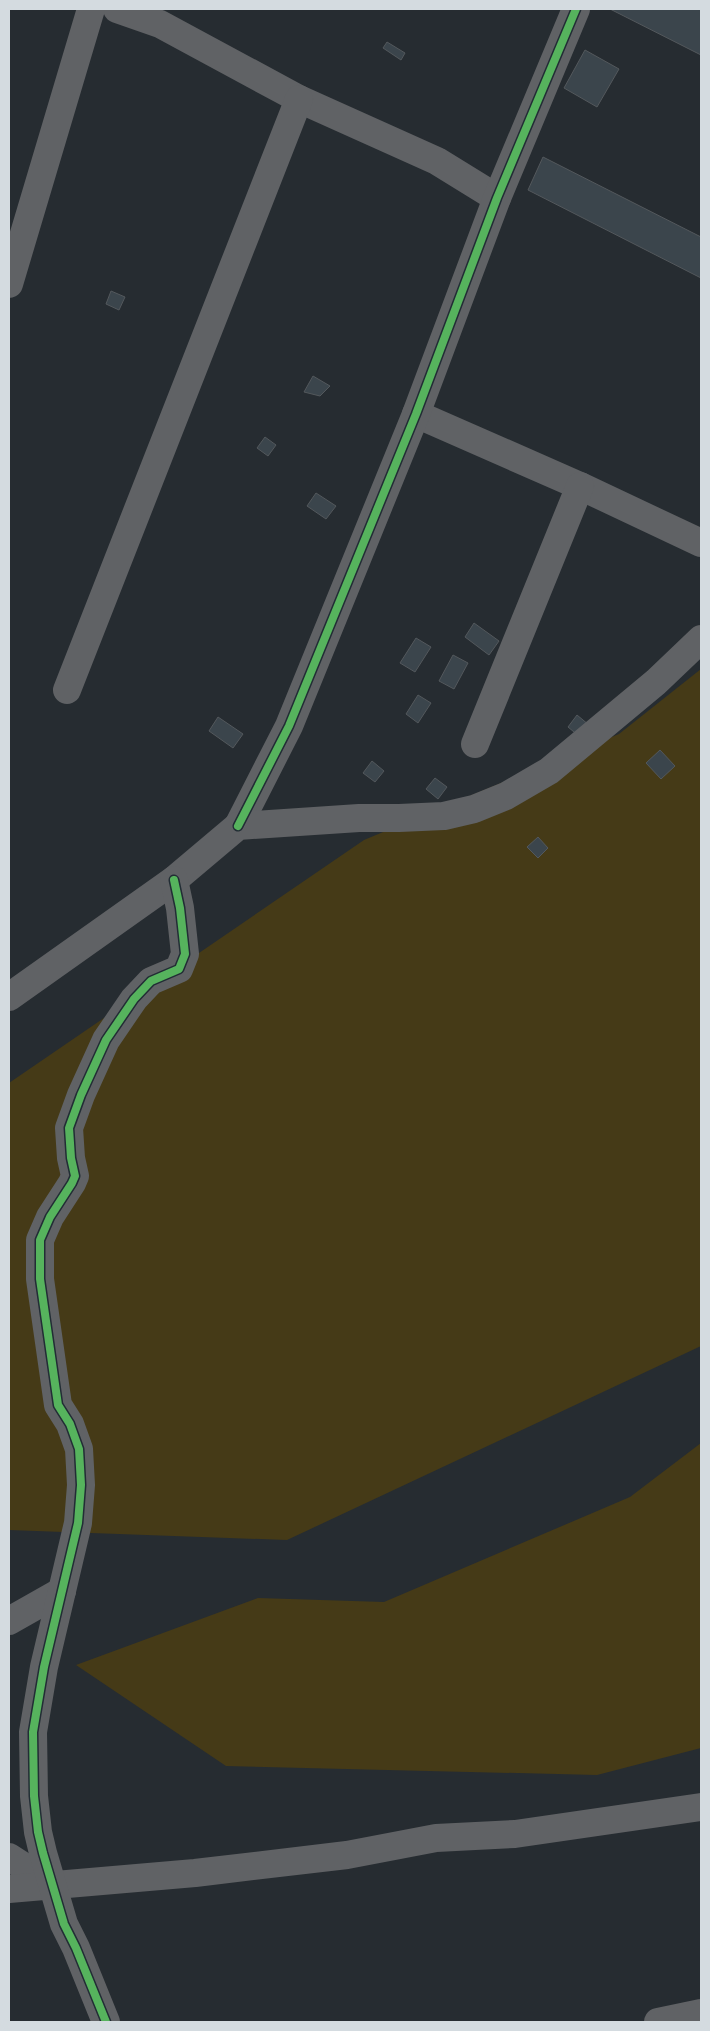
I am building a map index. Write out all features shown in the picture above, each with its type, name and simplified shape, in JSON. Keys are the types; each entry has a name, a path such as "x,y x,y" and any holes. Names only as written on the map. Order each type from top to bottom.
{"street":[{"path":"9,284 91,9"},
{"path":"117,9 160,24 299,99 437,161 496,198"},
{"path":"9,997 174,880 238,826 289,726 416,414 496,198 576,9"},
{"path":"67,690 299,99"},
{"path":"416,414 580,486 701,543"},
{"path":"475,744 580,486"},
{"path":"238,826 359,818 444,816 474,809 506,796 549,771 656,682 701,639"},
{"path":"106,2022 76,1948 68,1935 38,1832 34,1796 33,1732 44,1666 78,1523 81,1485 79,1449 70,1424 58,1405 40,1279 40,1240 50,1217 75,1176 70,1158 69,1128 81,1095 106,1040 134,999 152,981 179,969 185,954 180,908 174,880"},
{"path":"9,1621 62,1591"},
{"path":"9,1889 233,1869 347,1855 436,1838 515,1834 701,1807"},
{"path":"9,1857 52,1884"},
{"path":"658,2022 701,2013"}],"shaded area":[{"path":"701,669 701,1346 287,1540 9,1530 9,1083 364,840 619,734"},
{"path":"701,1443 701,1748 597,1775 226,1766 76,1665 258,1598 384,1602 630,1497"}],"building":[{"path":"610,9 701,9 701,55"},
{"path":"387,42 405,53 401,60 383,48"},
{"path":"585,50 619,69 597,107 564,88"},
{"path":"543,157 701,237 701,278 528,190"},
{"path":"111,291 125,297 119,310 106,304"},
{"path":"313,376 330,386 320,396 304,392"},
{"path":"265,437 276,445 268,456 257,448"},
{"path":"316,493 336,506 326,519 307,506"},
{"path":"474,623 499,641 489,655 465,637"},
{"path":"416,638 431,647 415,672 400,663"},
{"path":"453,655 468,663 454,689 439,681"},
{"path":"418,695 431,703 418,723 406,714"},
{"path":"577,715 589,725 580,737 568,727"},
{"path":"218,717 243,734 233,748 209,731"},
{"path":"660,750 675,766 661,779 646,763"},
{"path":"372,761 384,771 375,782 363,773"},
{"path":"435,778 447,787 438,799 426,789"},
{"path":"538,837 548,848 538,858 527,847"}],"cycle path":[{"path":"238,826 289,726 416,414 497,198 576,9"},
{"path":"106,2022 76,1948 64,1924 38,1832 34,1796 33,1732 44,1667 78,1523 81,1485 79,1449 70,1424 58,1405 40,1279 40,1240 50,1217 75,1176 71,1158 69,1128 81,1095 106,1040 134,999 151,981 179,969 185,954 180,908 174,880"}]}
